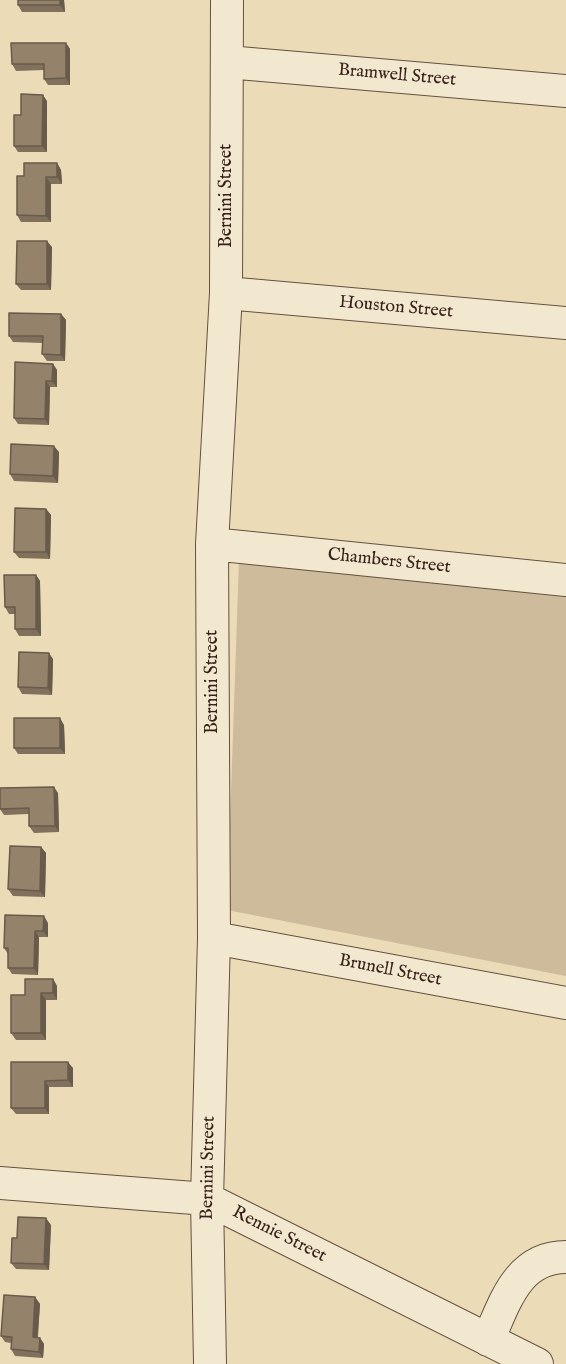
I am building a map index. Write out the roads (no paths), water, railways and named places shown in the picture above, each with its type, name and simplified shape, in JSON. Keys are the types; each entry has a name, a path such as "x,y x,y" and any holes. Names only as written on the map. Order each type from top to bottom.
{"street":[{"name":"Bernini Street","path":"210,1364 207,1199 214,938 212,544 226,293 227,0"},
{"name":"Bramwell Street","path":"227,62 566,91"},
{"name":"Houston Street","path":"226,293 566,323"},
{"name":"Chambers Street","path":"212,544 566,580"},
{"name":"Brunell Street","path":"214,938 566,1004"},
{"name":"Rennie Street","path":"0,1183 207,1199 537,1364"},
{"path":"488,1340 515,1282 527,1269 539,1262 566,1257"}]}
